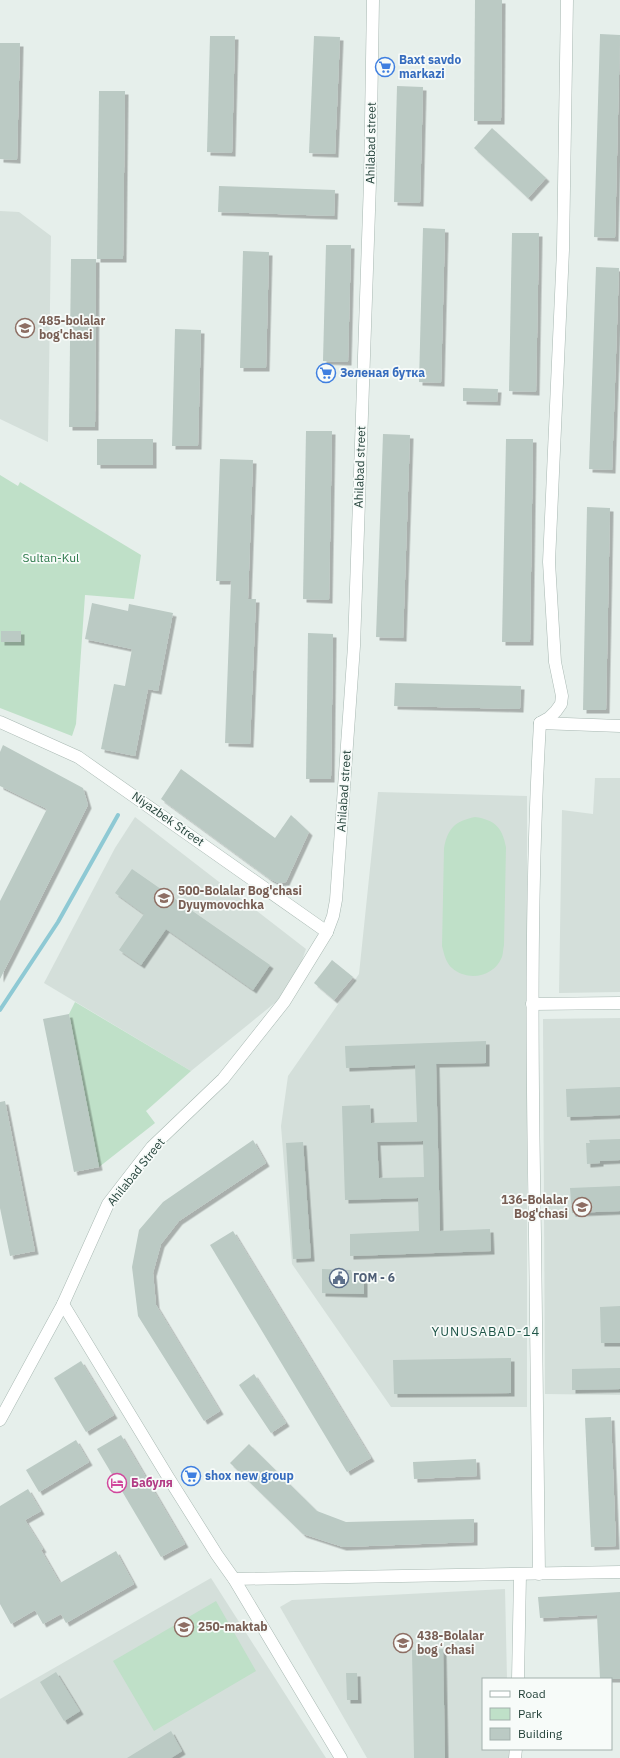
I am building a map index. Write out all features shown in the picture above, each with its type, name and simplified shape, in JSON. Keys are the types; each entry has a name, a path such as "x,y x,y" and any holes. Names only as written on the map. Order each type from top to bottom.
{"street":[{"name":"Ahilabad street","path":"327,932 333,916 336,900 354,646 370,182 373,0"},
{"path":"540,723 556,712 561,704 562,696 555,662 550,562 564,250 567,0"},
{"name":"Niyazbek Street","path":"0,722 78,757 327,932"},
{"path":"540,723 620,726"},
{"path":"539,1574 532,1004 540,723"},
{"name":"Ahilabad Street","path":"0,1420 63,1304 108,1204 152,1147 223,1079 284,1002 327,932"},
{"path":"532,1004 620,1003"},
{"path":"63,1304 168,1477 217,1555 234,1579 341,1758"},
{"path":"234,1579 620,1572"},
{"path":"518,1678 520,1575"}],"shaded area":[{"name":"485-bolalar bog'chasi","path":"0,211 19,212 51,236 48,442 0,419"},
{"path":"595,778 620,778 620,992 559,993 562,810 593,814"},
{"path":"378,792 527,796 527,1407 391,1407 292,1264 281,1126 288,1076 359,974"},
{"name":"500-Bolalar Bog'chasi Dyuymovochka","path":"135,817 306,949 292,989 191,1071 44,983 115,848"},
{"name":"136-Bolalar Bog'chasi","path":"620,1018 620,1395 545,1394 543,1019"},
{"name":"250-maktab","path":"211,1578 326,1758 0,1758 0,1699"},
{"name":"438-Bolalar bogʻchasi","path":"505,1589 507,1678 482,1678 482,1750 509,1750 509,1758 367,1758 280,1607 292,1600"}],"green space":[{"name":"Sultan-Kul","path":"0,475 18,486 20,482 141,555 134,599 85,595 76,724 72,736 0,708"},
{"path":"475,817 488,820 493,823 500,830 506,847 504,945 502,956 498,964 493,969 487,973 473,976 465,975 452,968 444,955 442,946 444,848 450,830 457,823"},
{"path":"75,1002 191,1071 146,1111 155,1123 99,1167 69,1014"},
{"path":"216,1601 256,1671 154,1731 113,1661"}],"building":[{"path":"475,0 502,0 501,121 474,121"},
{"path":"600,34 620,35 615,238 594,237"},
{"path":"210,36 235,36 232,153 207,152"},
{"path":"314,36 340,37 335,154 309,153"},
{"path":"0,43 20,43 17,160 0,159"},
{"path":"397,86 423,87 420,203 394,202"},
{"path":"99,91 125,91 123,259 97,259"},
{"path":"492,128 546,178 528,198 474,148"},
{"path":"219,186 335,190 334,216 218,212"},
{"path":"423,228 445,229 441,383 419,382"},
{"path":"512,233 539,233 536,392 509,391"},
{"path":"326,245 351,245 348,362 323,361"},
{"path":"243,251 269,252 266,368 240,368"},
{"path":"71,259 96,259 95,427 69,427"},
{"path":"596,267 619,268 612,470 589,469"},
{"path":"175,329 201,330 198,446 172,446"},
{"path":"463,388 498,389 497,402 463,401"},
{"path":"306,431 332,431 329,600 303,599"},
{"path":"383,434 410,435 403,638 376,637"},
{"path":"97,439 153,439 153,465 97,465"},
{"path":"506,439 533,439 530,642 502,642"},
{"path":"220,459 253,460 248,599 256,599 250,744 225,743 231,581 216,581"},
{"path":"587,507 610,508 606,710 583,710"},
{"path":"92,603 128,611 129,604 173,613 158,691 148,689 135,756 101,749 114,684 125,686 132,649 85,639"},
{"path":"1,631 21,631 21,642 1,642"},
{"path":"308,633 333,634 331,779 306,779"},
{"path":"395,683 521,686 520,709 394,706"},
{"path":"3,745 83,788 88,805 0,979 0,901 47,809 0,786 0,752"},
{"path":"181,769 275,838 291,815 309,832 286,882 278,883 270,879 161,799"},
{"path":"132,869 270,965 253,990 166,929 141,965 119,950 144,914 115,893"},
{"path":"332,960 353,977 334,1000 314,983"},
{"path":"69,1014 99,1167 74,1172 43,1019"},
{"path":"486,1041 486,1063 436,1064 440,1231 490,1229 491,1251 350,1256 350,1234 419,1231 418,1198 345,1200 342,1106 370,1105 371,1123 417,1122 415,1065 346,1068 345,1046","holes":["423,1141 424,1177 379,1178 377,1142"]},
{"path":"620,1087 620,1115 567,1117 566,1089"},
{"path":"5,1101 35,1251 10,1256 0,1208 0,1102"},
{"path":"620,1139 620,1160 600,1161 600,1163 587,1164 586,1143 590,1143 589,1140"},
{"path":"253,1140 266,1163 179,1221 161,1244 153,1273 156,1305 220,1411 204,1421 138,1316 132,1267 139,1230 163,1202"},
{"path":"303,1142 311,1258 293,1259 286,1143"},
{"path":"620,1186 620,1211 572,1213 570,1188"},
{"path":"233,1231 371,1458 347,1472 210,1245"},
{"path":"322,1269 351,1270 354,1280 364,1280 364,1294 322,1293"},
{"path":"620,1306 620,1343 601,1343 600,1307"},
{"path":"511,1358 511,1393 394,1394 393,1360"},
{"path":"81,1361 114,1415 86,1432 54,1378"},
{"path":"620,1368 620,1389 572,1390 572,1369"},
{"path":"254,1374 286,1423 271,1433 239,1385"},
{"path":"611,1417 616,1546 591,1547 585,1418"},
{"path":"121,1435 185,1544 161,1557 97,1449"},
{"path":"76,1440 89,1462 39,1492 26,1470"},
{"path":"249,1444 317,1511 346,1522 474,1519 474,1542 343,1547 303,1534 230,1463"},
{"path":"476,1459 477,1476 414,1479 413,1462"},
{"path":"28,1489 41,1511 25,1520 43,1549 41,1550 60,1583 116,1551 134,1584 66,1623 61,1614 43,1624 35,1610 11,1624 0,1604 0,1506"},
{"path":"620,1592 620,1679 600,1678 597,1615 540,1618 538,1597"},
{"path":"443,1649 445,1758 414,1758 412,1650"},
{"path":"56,1672 80,1711 64,1721 40,1682"},
{"path":"346,1673 357,1673 358,1700 347,1700"},
{"path":"171,1731 182,1751 171,1758 127,1758"}],"waterway":[{"path":"0,1010 58,922 118,815"}],"place":[{"name":"Baxt savdo markazi","path":"385,67"},
{"name":"485-bolalar bog'chasi","path":"25,328"},
{"name":"Зеленая бутка","path":"326,373"},
{"name":"500-Bolalar Bog'chasi Dyuymovochka","path":"164,898"},
{"name":"136-Bolalar Bog'chasi","path":"582,1207"},
{"name":"ГОМ - 6","path":"339,1278"},
{"name":"shox new group","path":"191,1476"},
{"name":"Бабуля","path":"117,1483"},
{"name":"250-maktab","path":"184,1627"},
{"name":"438-Bolalar bogʻchasi","path":"403,1643"}],"district":[{"name":"YUNUSABAD-14","path":"486,1331"}]}
